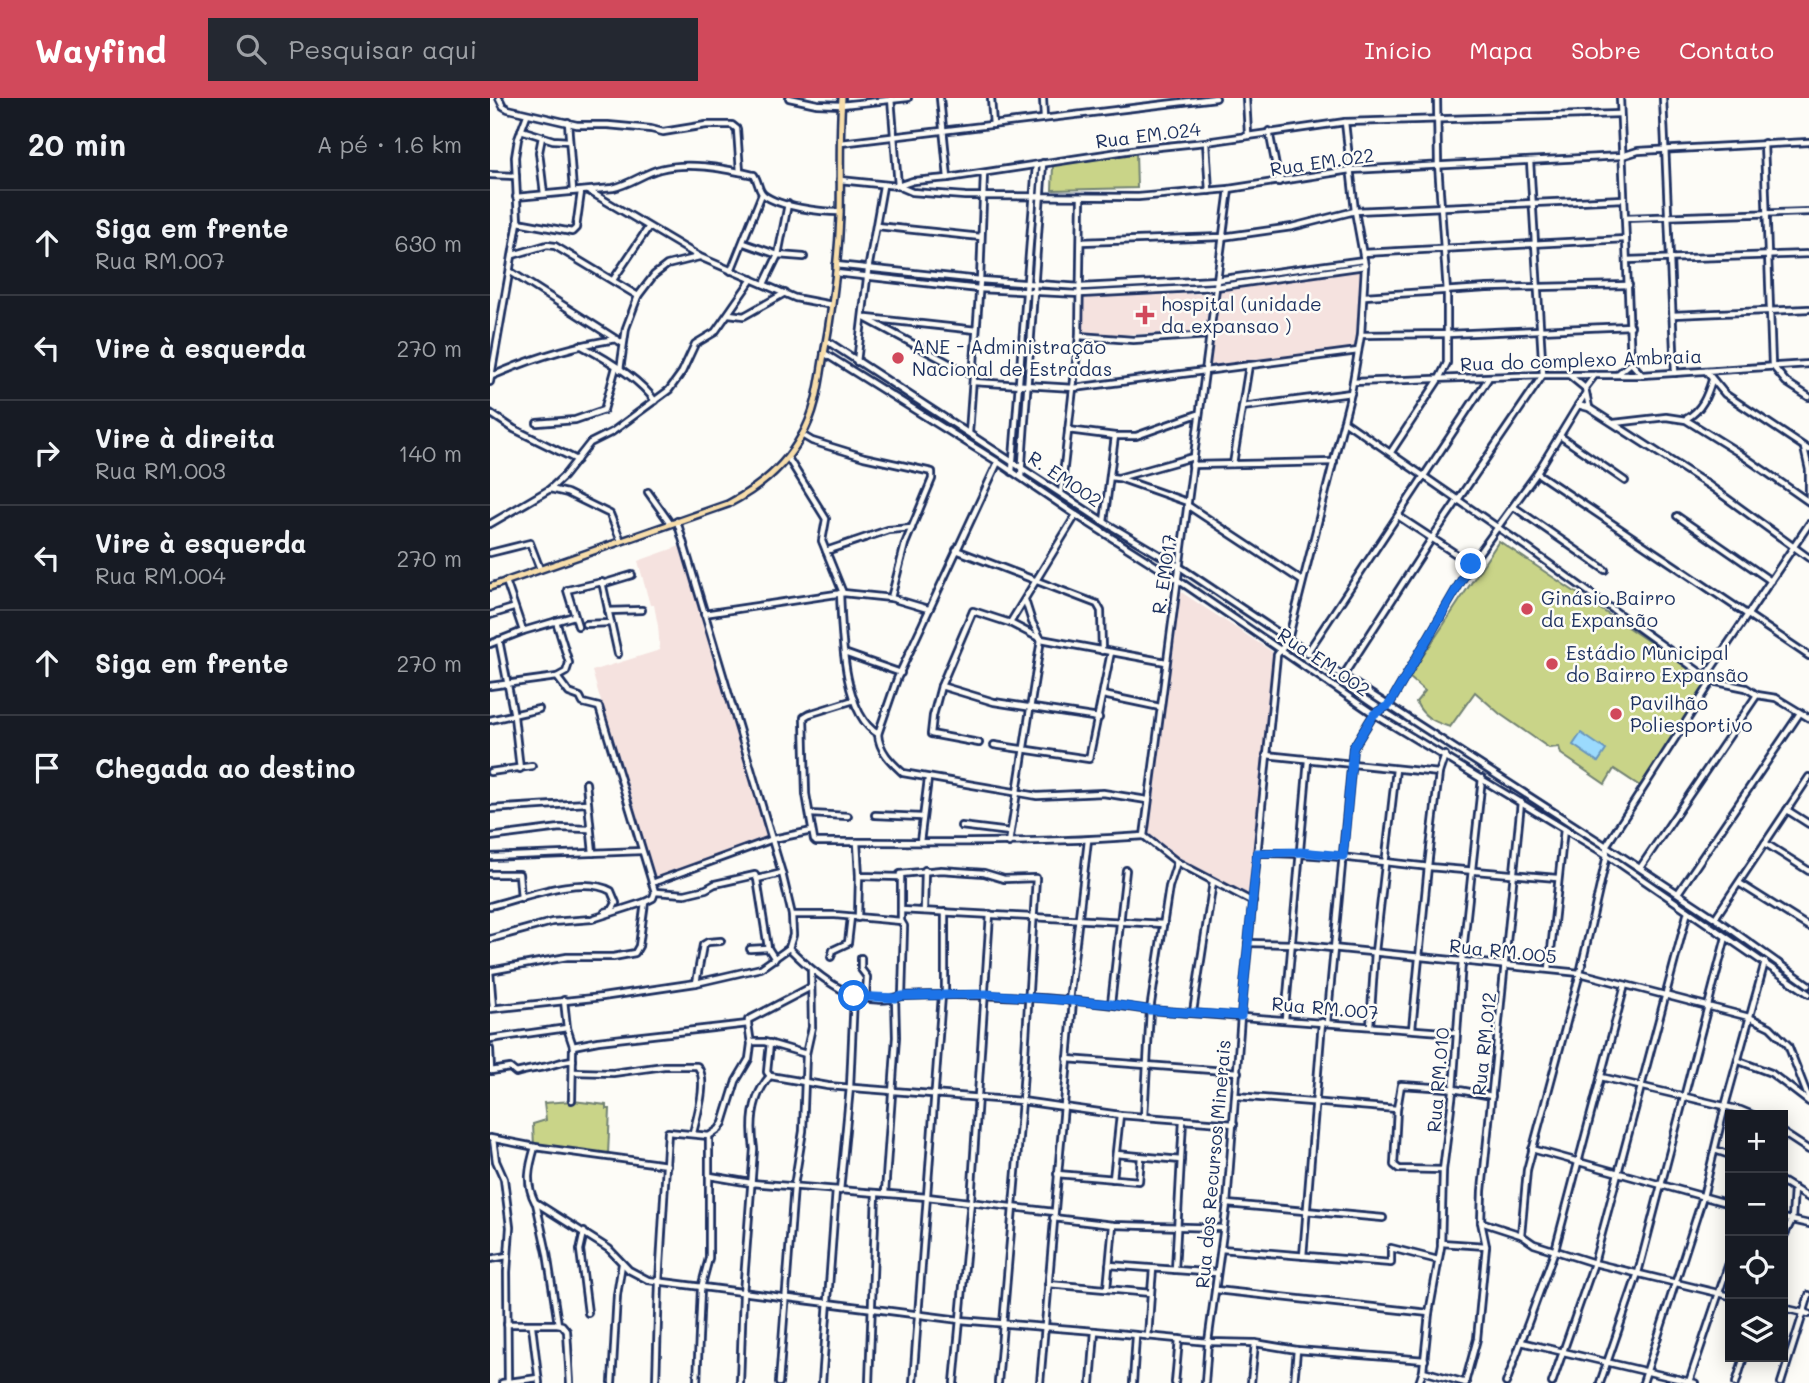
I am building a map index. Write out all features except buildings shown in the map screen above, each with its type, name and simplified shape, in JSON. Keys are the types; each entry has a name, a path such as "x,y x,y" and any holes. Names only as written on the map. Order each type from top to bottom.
{"main road":[{"path":"490,587 728,504 761,485 788,458 802,435 816,400 827,341 840,212 841,101"}],"street":[{"path":"499,98 508,110 577,125 608,125 663,132 695,126 732,125 737,129 740,172"},
{"path":"789,98 817,104 908,98"},
{"path":"940,98 948,178"},
{"path":"991,98 993,125"},
{"path":"1043,98 1044,118"},
{"path":"1146,98 1146,105"},
{"path":"841,143 1216,98"},
{"path":"1245,98 1248,135"},
{"path":"1437,98 1438,164 1447,292 1447,363 1453,378"},
{"path":"1620,98 1631,363 1642,375"},
{"path":"1663,98 1675,373"},
{"path":"891,99 898,186"},
{"name":"Rua EM.024","path":"898,186 913,181 1345,122 1620,114"},
{"path":"491,379 518,222 515,158 527,115"},
{"path":"568,122 573,191"},
{"path":"1280,653 1288,640 1334,463 1362,335 1365,263 1355,211 1345,122"},
{"path":"521,130 553,141 569,141"},
{"path":"1269,131 1279,181"},
{"path":"542,137 539,152 544,194"},
{"path":"1206,142 1209,191"},
{"name":"Rua EM.022","path":"840,180 898,186 912,192 1081,198 1138,197 1228,189 1350,170 1622,156 1638,151 1809,142"},
{"path":"1764,143 1772,365 1786,382 1809,397"},
{"path":"1343,676 1432,538 1543,375 1530,161"},
{"path":"1021,477 1043,163"},
{"path":"1012,472 1036,165"},
{"path":"516,197 588,191 628,184 657,169 673,167 692,166 754,176 762,194 731,271"},
{"path":"969,433 980,280 984,173"},
{"path":"490,175 516,176"},
{"path":"857,362 883,186"},
{"name":"R. EM017","path":"1144,836 1228,189"},
{"path":"518,222 572,232 576,228 581,191"},
{"path":"588,191 700,257 809,302 832,305"},
{"path":"762,194 816,212 840,212"},
{"path":"1061,493 1079,336 1081,198"},
{"path":"1081,242 1222,237 1292,227 1355,211 1624,199"},
{"path":"764,284 778,255 788,204"},
{"path":"1625,218 1809,212"},
{"path":"877,226 981,237"},
{"path":"613,280 648,228"},
{"path":"1363,253 1626,239"},
{"path":"744,243 778,255 804,257"},
{"path":"513,255 547,245 555,246 638,296"},
{"path":"1627,260 1809,254"},
{"path":"537,423 575,420 604,410 630,314 638,296 654,275 667,265 700,257"},
{"path":"836,265 1081,287 1216,280 1365,263"},
{"path":"836,272 979,289 1080,294 1216,287 1365,263"},
{"path":"511,271 622,343"},
{"path":"490,524 550,489 590,443 612,432 669,390 682,372 695,344 715,332 752,279"},
{"path":"1365,296 1538,286 1629,285"},
{"path":"729,314 744,316 785,293"},
{"path":"1673,315 1809,309"},
{"path":"863,317 976,330"},
{"path":"863,317 973,379 1027,385 1074,388 1358,351"},
{"path":"1362,335 1631,326"},
{"path":"1079,336 1133,340 1210,335"},
{"path":"491,379 532,358 580,345 617,339"},
{"name":"R. EM002","path":"827,341 1104,522 1180,567 1288,640"},
{"path":"580,345 604,358 643,386 656,401"},
{"name":"Rua EM.002","path":"824,353 998,462 1178,580 1280,653 1374,714 1606,855 1809,994"},
{"path":"1391,452 1447,363"},
{"path":"1619,373 1631,363"},
{"name":"Rua do complexo Ambraia","path":"1353,382 1569,374 1642,375 1809,364"},
{"path":"1233,464 1250,365"},
{"path":"1706,371 1726,394 1806,448 1809,500"},
{"path":"1569,374 1585,391 1589,408"},
{"path":"1303,1256 1316,1102 1353,748 1374,714 1389,705 1471,564 1537,473 1596,374"},
{"path":"1307,653 1488,378"},
{"path":"1686,420 1697,412 1707,397 1712,380"},
{"path":"1242,407 1351,393"},
{"path":"1578,405 1589,408 1710,486 1809,558"},
{"path":"490,413 514,429 577,460"},
{"path":"1068,430 1136,436 1198,414"},
{"path":"1613,423 1666,417 1686,420 1809,500"},
{"path":"1344,421 1712,681 1776,698 1809,718"},
{"path":"802,435 812,441 864,457 932,472 932,479 905,544 891,598"},
{"path":"1104,522 1115,436"},
{"path":"1560,436 1625,481"},
{"path":"1118,478 1193,457"},
{"path":"788,458 826,519 822,541 842,593 843,653 854,700 861,719 868,728 878,734"},
{"path":"998,462 928,609 878,734 878,744 890,762 902,773 928,779 1017,793 1064,796 1103,793 1147,800"},
{"path":"1192,465 1334,463"},
{"path":"1537,473 1809,656"},
{"path":"1110,477 1187,504 1302,580"},
{"path":"550,489 567,493 610,514 621,541"},
{"path":"648,492 670,523"},
{"path":"1514,507 1605,570"},
{"path":"1010,623 1076,515"},
{"path":"1398,516 1471,564"},
{"path":"1677,516 1771,581"},
{"path":"645,902 639,946 635,953 613,957 567,957 490,971 492,1009 696,983 761,968 789,948 793,935 792,915 782,873 677,521"},
{"path":"1707,676 1809,524"},
{"path":"826,551 888,530 912,528"},
{"path":"490,553 530,543 540,569"},
{"path":"956,550 1097,604 1101,611 1102,651"},
{"path":"578,626 567,590 632,575"},
{"path":"506,582 523,631"},
{"path":"602,584 618,653"},
{"path":"704,614 842,593 891,598 928,609"},
{"path":"1009,844 1041,639 1025,600"},
{"path":"490,615 513,608"},
{"path":"608,611 642,610"},
{"path":"979,743 930,734 941,686 973,611 1010,623 1041,639 1166,662"},
{"path":"490,644 574,616"},
{"path":"490,686 557,677 566,672 569,663 556,621"},
{"path":"584,624 611,623"},
{"path":"499,640 514,716 520,769"},
{"name":"Rua EM.002","path":"1288,640 1678,893 1809,985"},
{"path":"993,746 1089,759 1111,652"},
{"path":"843,653 901,673"},
{"name":"Rua dos Recursos Minerais","path":"1205,1383 1227,1204 1241,1016 1266,755 1280,653"},
{"path":"490,939 552,922 599,917 653,898 652,883 599,707 583,703 580,697 569,694 557,677"},
{"path":"1521,1235 1527,1170 1580,973 1606,846 1712,681"},
{"path":"941,686 994,702 1099,718"},
{"path":"1103,695 1160,707"},
{"path":"1640,868 1758,695"},
{"path":"854,700 804,717 804,774 816,842 1009,844 1144,836 1177,862 1253,902"},
{"path":"490,720 539,709"},
{"path":"1678,893 1800,713"},
{"path":"1266,755 1439,773"},
{"path":"1412,1029 1428,866 1439,773 1444,755"},
{"path":"1285,1018 1308,760"},
{"path":"490,772 532,766"},
{"path":"1370,1026 1396,769"},
{"path":"1715,918 1809,777"},
{"name":"Rua RM.010","path":"1419,1383 1441,1243 1443,1170 1453,1091 1462,961 1482,778"},
{"path":"920,842 928,779"},
{"path":"586,783 593,853"},
{"name":"Rua RM.012","path":"1466,1383 1477,1339 1486,1246 1481,1222 1521,802"},
{"path":"490,809 587,803"},
{"path":"1787,810 1809,824"},
{"path":"810,814 848,816"},
{"path":"876,815 922,817"},
{"path":"961,826 1010,832"},
{"path":"490,836 560,828 589,829"},
{"path":"1549,969 1564,829"},
{"path":"652,883 773,839 812,831"},
{"path":"1040,1383 1078,919 1088,840"},
{"path":"857,842 858,918"},
{"path":"1765,843 1809,871"},
{"path":"490,857 642,851"},
{"path":"1257,853 1300,852 1558,878"},
{"path":"1144,1117 1150,1010 1169,887 1177,862"},
{"path":"924,911 925,870"},
{"path":"902,996 904,926 901,921 901,874 925,870 984,873 1004,879 1036,878 1030,998 998,1383"},
{"path":"1111,1004 1126,870"},
{"path":"757,879 782,873"},
{"path":"490,874 519,874 522,898"},
{"path":"654,892 685,894 755,875 768,948 775,959"},
{"path":"859,876 901,877"},
{"path":"1193,1012 1213,882"},
{"path":"1739,883 1809,927"},
{"path":"490,906 569,886 603,886 611,891 616,903 612,910 599,917"},
{"path":"901,910 1164,923"},
{"path":"1552,1383 1594,1263 1620,1174 1688,911"},
{"path":"913,1383 943,995 945,912"},
{"path":"954,1383 971,1201 990,914"},
{"path":"792,915 901,921"},
{"path":"831,957 833,950 848,943 851,917"},
{"path":"1600,1383 1638,1273 1727,937"},
{"path":"696,983 703,945 722,941"},
{"name":"Rua RM.005","path":"1248,943 1292,944 1580,973 1749,1017 1770,1027 1788,1045 1796,1060 1809,1100"},
{"path":"750,949 768,948"},
{"name":"Rua RM.007","path":"789,948 811,968 854,996 895,998 986,994 1111,1004 1150,1010 1285,1018 1456,1033"},
{"path":"861,958 861,969 867,977 866,997"},
{"path":"1643,1383 1703,1197 1765,962"},
{"path":"779,1383 794,1186 803,1131 806,1054 812,1027 811,968"},
{"path":"1506,1383 1555,1250 1625,985"},
{"path":"656,1383 668,1132 709,1136 719,1129 736,1081 749,1059 751,1042 748,1020 811,987"},
{"path":"822,1383 838,1191 850,1087 854,996"},
{"path":"885,1193 896,1037 895,998"},
{"path":"564,1000 567,1028 573,1046 572,1100"},
{"path":"573,1046 748,1024"},
{"path":"490,1039 567,1028"},
{"path":"751,1042 770,1043 806,1054"},
{"path":"770,1043 767,1072 770,1076"},
{"path":"490,1049 491,1071 510,1068 516,1073 573,1060"},
{"path":"1067,1059 1238,1072"},
{"path":"1739,1061 1771,1073 1809,1100"},
{"path":"573,1072 613,1073 664,1066 697,1066 702,1074 701,1097 693,1133"},
{"path":"770,1076 850,1087 1022,1101 1120,1115 1234,1124"},
{"path":"740,1383 743,1294 754,1149 751,1130 759,1090 770,1076"},
{"path":"1601,1077 1737,1110"},
{"path":"1443,1170 1399,1169 1394,1165 1401,1085 1448,1088 1492,1096"},
{"path":"1236,1096 1397,1109"},
{"path":"1113,1179 1120,1115"},
{"path":"1175,1270 1183,1120"},
{"path":"697,1383 701,1288 709,1258 709,1136"},
{"path":"1788,1136 1809,1150"},
{"path":"508,1382 509,1217 504,1179 496,1161 492,1138 535,1147 667,1165"},
{"path":"535,1147 528,1178 529,1189 546,1244 558,1324"},
{"path":"1532,1149 1725,1203"},
{"path":"1715,1150 1725,1154"},
{"path":"1116,1154 1181,1160"},
{"path":"1057,1174 1139,1181 1141,1157"},
{"path":"710,1176 751,1183 971,1201 1113,1225 1224,1228"},
{"path":"1788,1185 1809,1198"},
{"path":"1784,1236 1793,1220 1794,1188"},
{"path":"869,1383 876,1193"},
{"path":"535,1202 584,1232 641,1278 659,1282 960,1320 1208,1342 1255,1343 1297,1350 1424,1360"},
{"path":"1227,1204 1383,1218"},
{"path":"1788,1219 1809,1224"},
{"path":"1481,1222 1521,1235 1534,1244 1594,1263 1725,1294"},
{"path":"1107,1289 1113,1225"},
{"path":"584,1232 580,1250 588,1313"},
{"path":"1441,1243 1486,1246"},
{"path":"1221,1249 1391,1263 1391,1248 1438,1260"},
{"path":"490,1259 508,1256"},
{"path":"612,1383 617,1295 622,1263"},
{"path":"1110,1265 1217,1273"},
{"path":"1148,1337 1153,1269"},
{"path":"1521,1342 1562,1354 1691,1382 1725,1276"},
{"path":"1048,1284 1151,1293"},
{"path":"1216,1290 1429,1313"},
{"path":"1781,1383 1806,1313 1809,1295"},
{"path":"1788,1309 1806,1313"},
{"path":"507,1324 562,1325 567,1331 570,1383"},
{"path":"502,1383 538,1381 532,1326"},
{"path":"1091,1383 1096,1331"},
{"path":"1133,1383 1136,1336"},
{"path":"1175,1383 1179,1339"},
{"path":"1251,1383 1255,1343"},
{"path":"1294,1383 1297,1350"},
{"path":"1736,1383 1742,1362"},
{"path":"1423,1371 1466,1383"}],"shaded area":[{"path":"1362,270 1355,347 1209,367 1218,288"},
{"name":"hospital (unidade da expansao )","path":"1210,293 1206,332 1102,335 1082,331 1084,298"},
{"path":"680,546 768,839 653,879 592,671 660,650 654,605 650,605 638,561"},
{"path":"1178,590 1274,653 1251,896 1178,857 1147,832"}],"green space":[{"path":"1136,151 1137,188 1052,190 1053,165"},
{"name":"Ginásio Bairro da Expansão","path":"1499,541 1709,682 1640,786 1614,769 1605,784 1561,754 1559,747 1549,748 1500,714 1475,692 1450,727 1430,718 1416,702 1425,691 1409,677"},
{"path":"573,1101 606,1105 606,1109 610,1109 608,1155 534,1147 533,1124 546,1120 544,1103"}],"water":[{"path":"1581,733 1606,750 1598,762 1573,745"}],"waterway":[{"path":"543,808 555,807"},
{"path":"568,826 587,826"},
{"path":"588,830 590,849"}],"place":[{"name":"hospital (unidade da expansao )","path":"1145,315"},
{"name":"ANE - Administração Nacional de Estradas","path":"898,358"},
{"name":"Ginásio Bairro da Expansão","path":"1527,609"},
{"name":"Estádio Municipal do Bairro Expansão","path":"1552,664"},
{"name":"Pavilhão Poliesportivo","path":"1616,714"}],"route":[{"path":"854,996 895,998 986,994 1241,1016 1257,853 1300,852 1343,856 1353,748 1374,714 1389,705 1471,564"}]}
